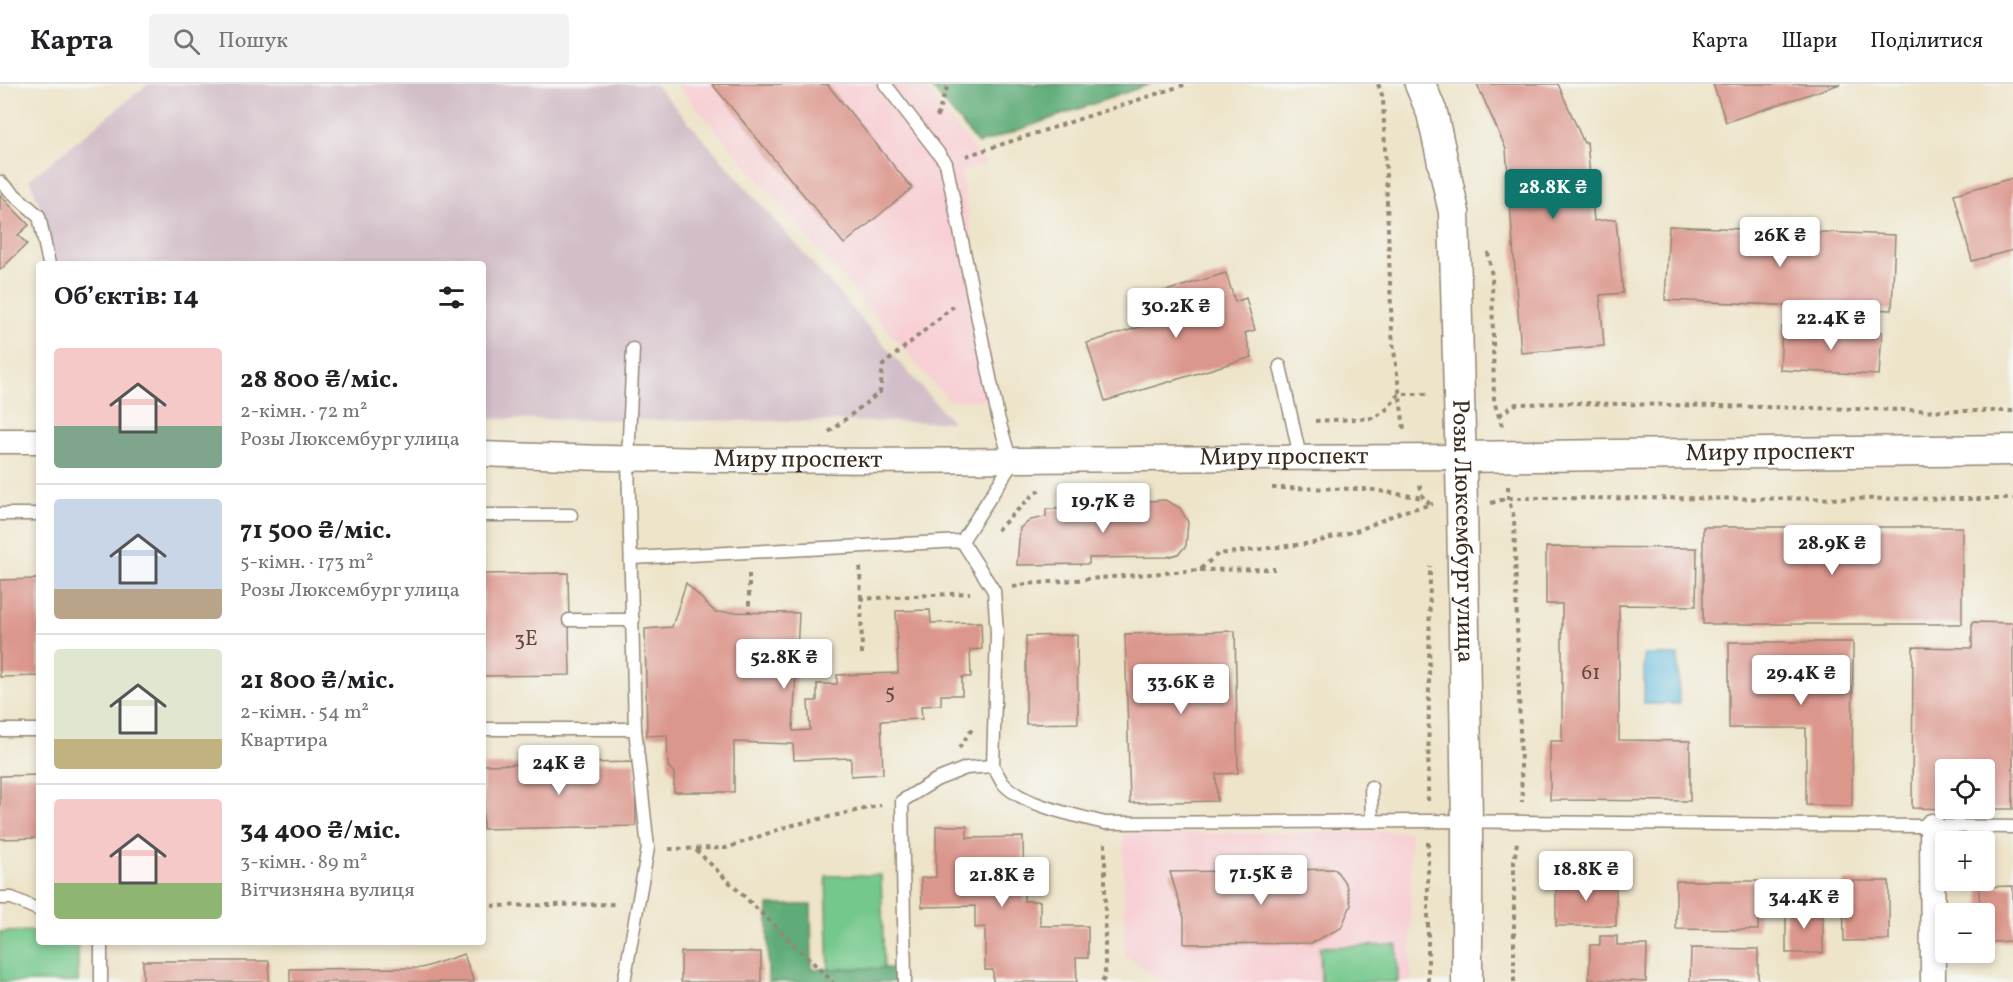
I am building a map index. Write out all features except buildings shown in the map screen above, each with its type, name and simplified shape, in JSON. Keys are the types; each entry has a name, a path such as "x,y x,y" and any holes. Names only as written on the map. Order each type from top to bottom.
{"street":[{"name":"Розы Люксембург улица","path":"1420,84 1432,114 1454,212 1462,505 1467,982"},
{"path":"0,441 36,441"},
{"name":"Миру проспект","path":"486,454 628,460 795,460 1461,457 2013,450"},
{"path":"1932,826 1933,982"}],"lane":[{"path":"885,84 946,163 998,417 1010,459 1009,468 962,541"},
{"path":"0,183 39,216 49,261"},
{"path":"624,982 648,848 635,729 628,460 633,349"},
{"path":"1280,366 1300,457"},
{"path":"0,514 36,514"},
{"path":"486,514 571,515"},
{"path":"631,558 962,541"},
{"path":"962,541 994,591 997,633 993,766 1003,783 1018,794 1056,811 1105,823 1427,821 2013,827"},
{"path":"569,620 633,620"},
{"path":"486,729 635,729"},
{"path":"0,730 36,730"},
{"path":"905,982 902,801 936,780 966,768 993,766"},
{"path":"1371,787 1372,821"},
{"path":"0,898 12,898 36,909"},
{"path":"101,945 101,982"}],"path":[{"path":"929,141 948,84"},
{"path":"946,163 1187,84"},
{"path":"1378,84 1383,98 1392,334 1404,433"},
{"path":"795,460 880,392 883,365 971,292"},
{"path":"1399,394 1435,394"},
{"path":"1293,423 1374,418 1387,409 1399,394"},
{"path":"1498,415 1516,404 1573,403 2013,411"},
{"path":"1508,484 1514,517 1522,812 1514,862 1514,982"},
{"path":"1419,485 1423,498"},
{"path":"962,541 979,540 998,529 1035,493 1046,488"},
{"path":"1272,488 1367,489 1423,498 1430,504 1430,516"},
{"path":"1199,570 1218,554 1313,543 1359,530 1401,512 1430,504 1485,505 1509,498 2013,499"},
{"path":"749,552 749,612"},
{"path":"1428,982 1430,563"},
{"path":"861,599 994,591 1026,584 1199,570 1275,569"},
{"path":"861,585 862,654"},
{"path":"648,848 726,848 789,826 902,801"},
{"path":"1101,982 1105,977 1105,823"},
{"path":"695,849 833,982"},
{"path":"486,906 637,904"}],"shaded area":[{"path":"148,84 655,84 952,422 486,419 486,261 53,261 42,214 30,179"},
{"path":"676,84 921,84 986,164 961,172 999,400 948,400"},
{"path":"1410,831 1411,982 1164,982 1125,955 1123,834"}],"green space":[{"path":"929,84 1150,84 978,144"},
{"path":"881,875 884,973 829,975 826,876"},
{"path":"768,905 811,905 812,969 898,968 898,982 768,982"},
{"path":"36,931 36,945 78,945 78,982 0,982 0,932"},
{"path":"1397,945 1398,982 1321,982 1320,947"}],"water":[{"path":"1644,655 1678,655 1679,704 1644,704"}]}
